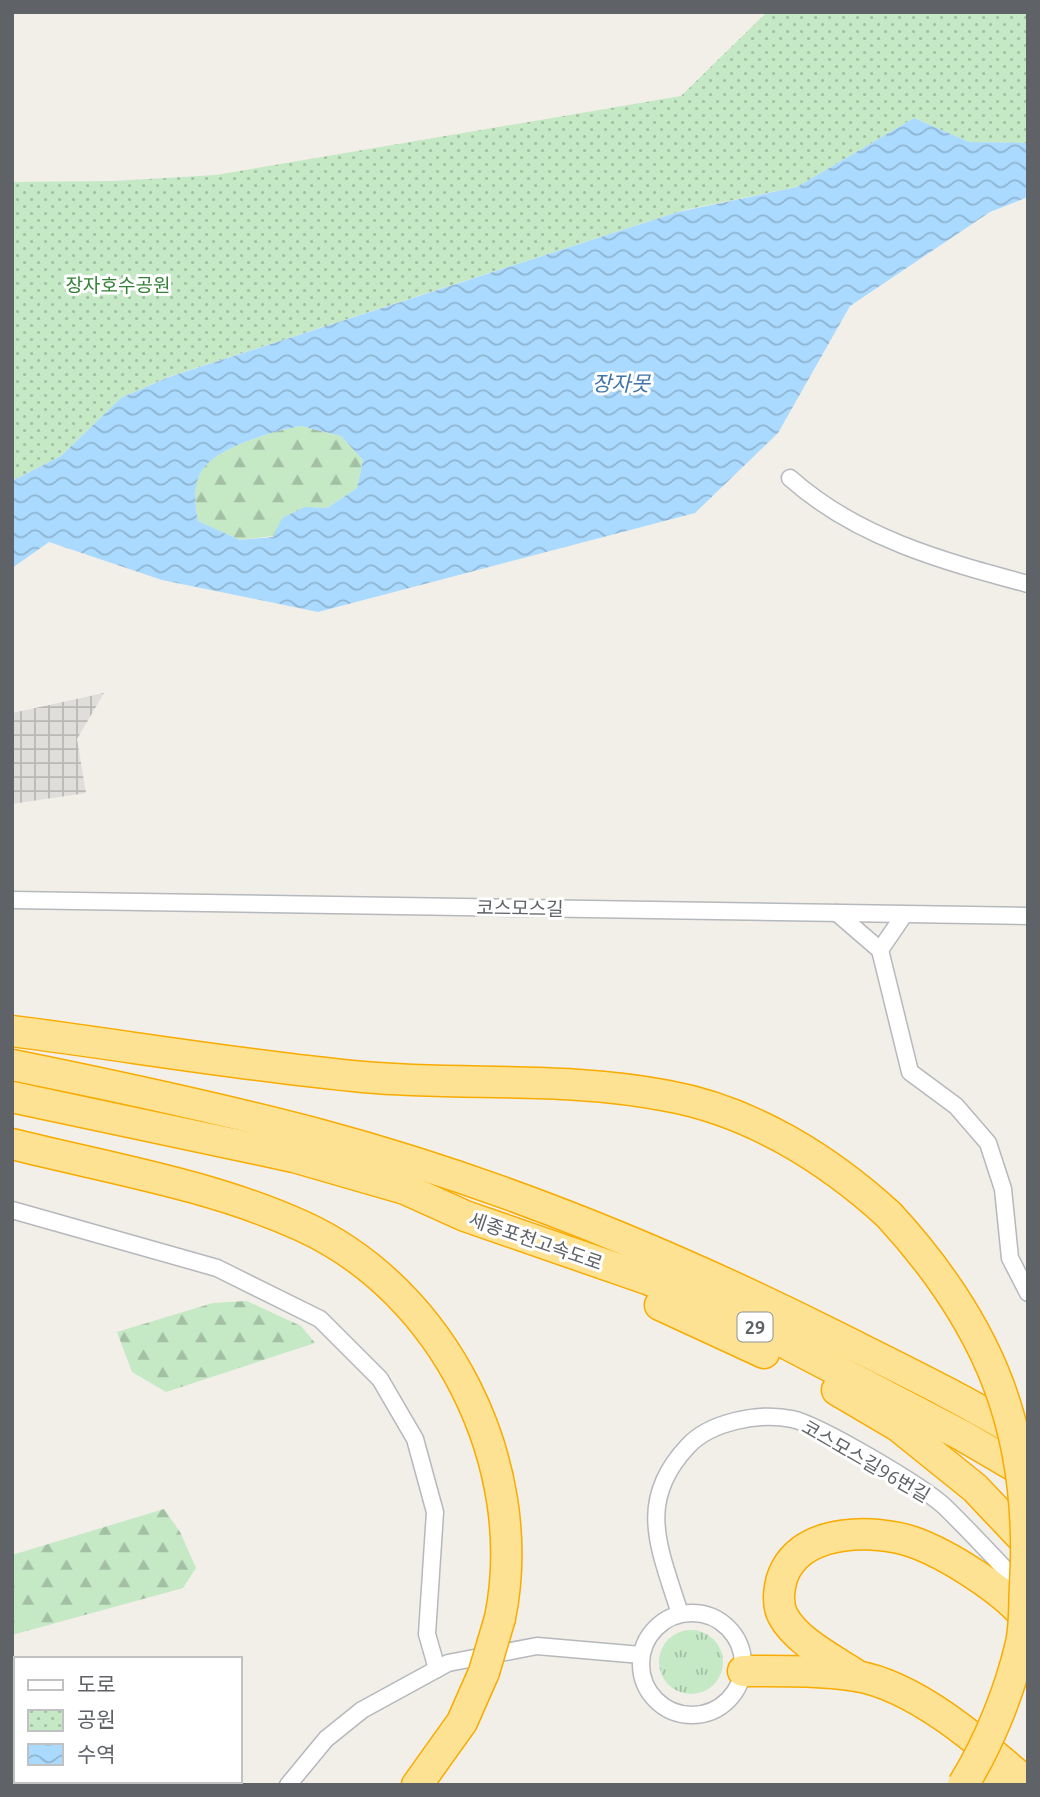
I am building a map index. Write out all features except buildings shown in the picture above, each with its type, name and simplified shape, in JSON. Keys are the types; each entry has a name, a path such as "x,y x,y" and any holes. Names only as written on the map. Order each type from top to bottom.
{"highway":[{"path":"12,1031 292,1070 379,1078 572,1085 671,1096 739,1118 800,1148 850,1182 889,1215 925,1256 970,1323 1003,1396 1017,1439 1024,1481 1028,1537 1021,1642 1000,1708 963,1785"},
{"name":"세종포천고속도로","path":"12,1065 141,1091 323,1136 508,1194 662,1255 774,1306 892,1364 1028,1438"},
{"name":"세종포천고속도로","path":"12,1097 294,1157 405,1189 465,1216 647,1279 720,1309 963,1436 1028,1474"},
{"path":"12,1144 171,1184 277,1216 336,1246 392,1289 440,1344 466,1388 487,1438 501,1491 506,1531 506,1569 500,1618 484,1672 462,1722 417,1785"},
{"path":"508,1194 704,1254 1028,1414"},
{"path":"465,1216 810,1374 898,1426 975,1488 1028,1544"},
{"path":"1028,1619 986,1584 948,1559 913,1542 880,1535 843,1536 814,1544 794,1556 784,1572 780,1606 784,1617 804,1639 858,1676 902,1692 982,1744 1028,1784"},
{"path":"743,1671 858,1676"},
{"path":"982,1744 993,1776 991,1785"}],"street":[{"path":"790,478 819,504 926,557 1028,584"},
{"name":"코스모스길","path":"12,900 1028,916"},
{"path":"837,913 880,950 910,1072 956,1106 988,1143 1003,1189 1010,1258 1028,1293"},
{"path":"880,950 904,915"},
{"path":"12,1210 217,1268 320,1319 380,1379 415,1439 435,1512 428,1634 436,1669"},
{"name":"코스모스길96번길","path":"680,1614 658,1541 655,1509 667,1468 701,1432 749,1419 792,1419 839,1441 904,1479 942,1504 1028,1593"},
{"path":"680,1614 705,1614 727,1626 740,1646 743,1671 739,1685 720,1707 691,1715 677,1713 663,1706 648,1690 640,1670 641,1655 654,1629 680,1614"},
{"path":"288,1785 326,1739 362,1710 448,1663 537,1646 641,1655"}],"shaded area":[{"path":"104,693 77,739 86,793 12,804 12,713"}],"green space":[{"name":"장자호수공원","path":"767,12 1028,12 1028,143 969,142 914,118 797,187 684,210 168,377 121,398 61,456 12,481 12,182 114,181 216,175 681,96"},
{"path":"301,426 341,436 363,460 357,488 327,508 305,507 273,536 240,540 198,521 195,493 200,473 206,465 224,451 238,445"},
{"path":"247,1301 301,1326 315,1343 166,1392 132,1372 117,1332 213,1303"},
{"path":"164,1509 180,1532 196,1568 183,1588 12,1635 12,1555"},
{"path":"685,1630 697,1630 714,1639 721,1650 721,1674 714,1685 697,1694 685,1694 673,1689 664,1680 659,1668 659,1656 664,1644 673,1635"}],"water":[{"name":"장자못","path":"914,118 969,142 1028,143 1028,197 990,212 850,306 778,433 695,513 318,612 162,580 49,542 12,568 12,481 61,456 121,398 169,377 678,212 797,187","holes":["301,426 341,436 363,460 357,488 327,508 305,507 282,518 273,537 240,540 198,521 195,493 200,473 225,451 262,436"]}]}
